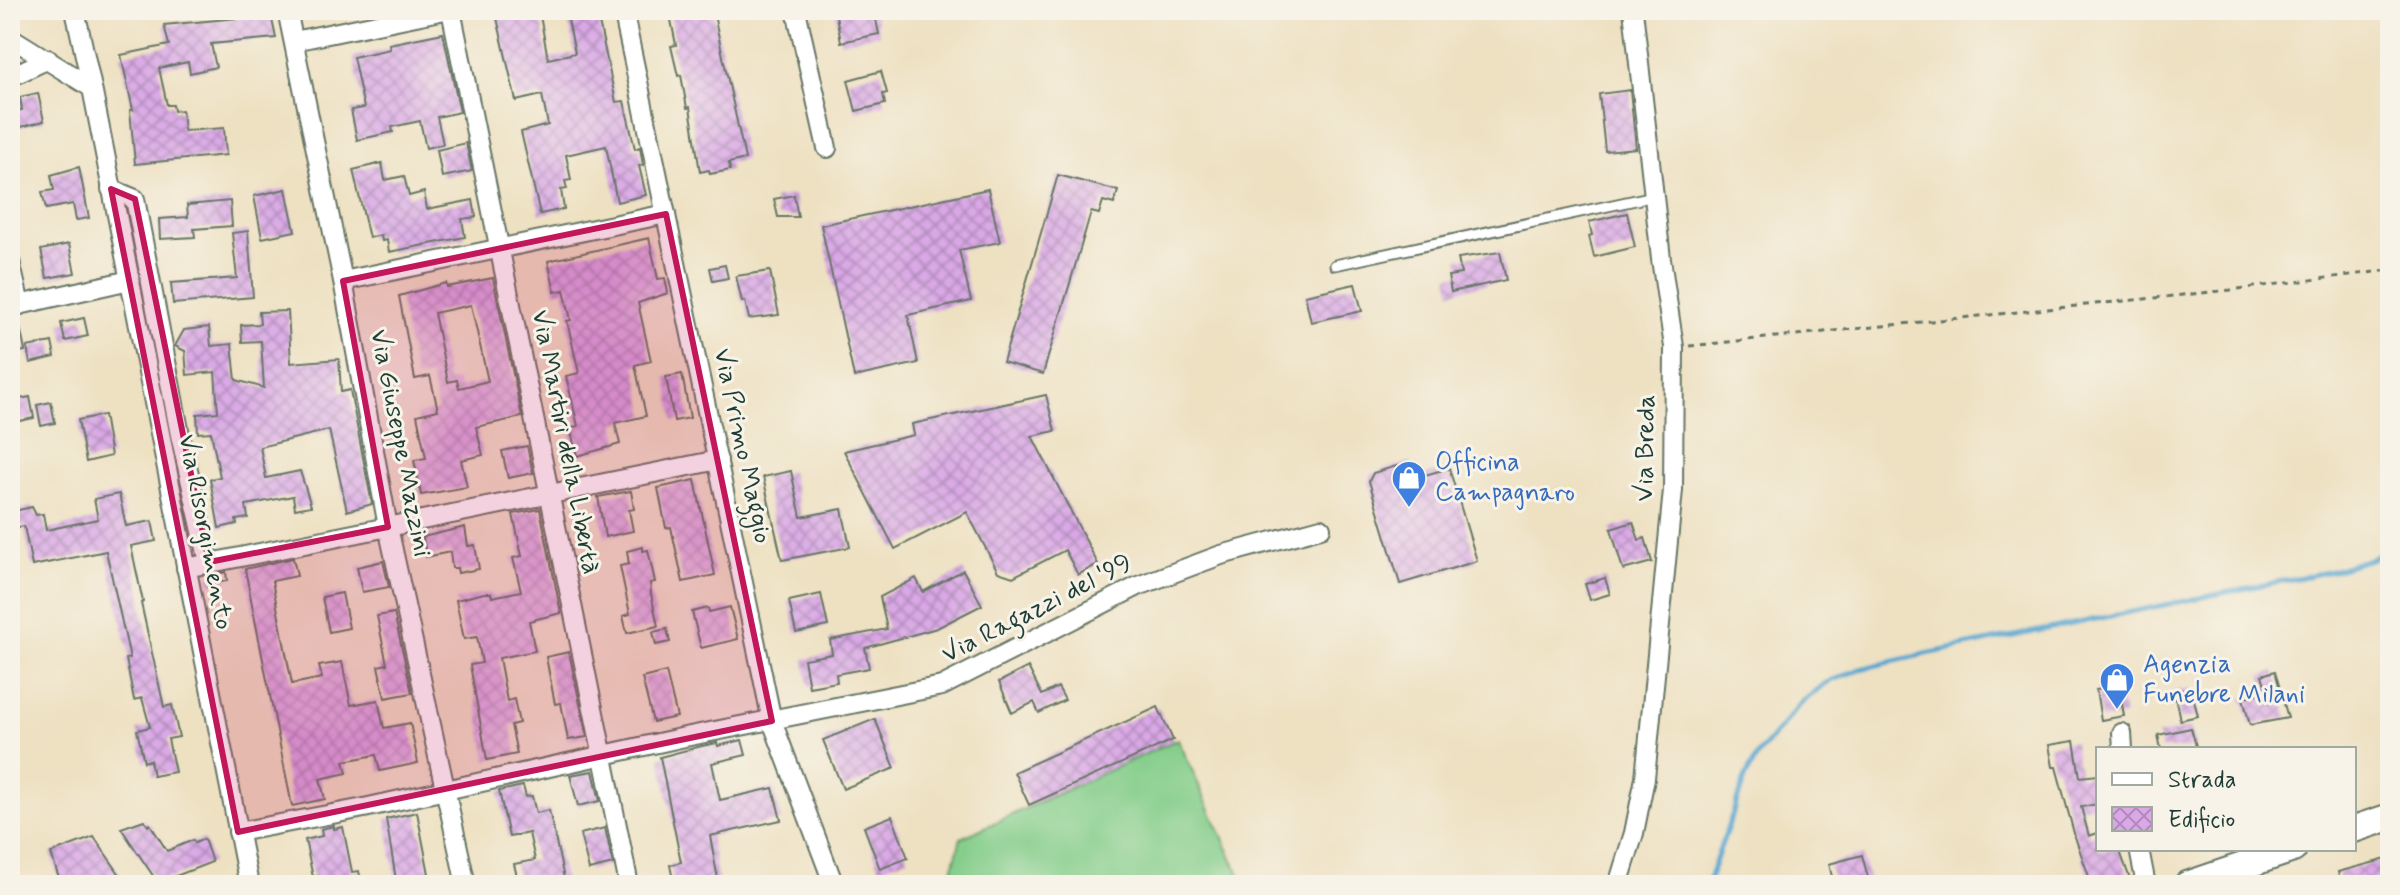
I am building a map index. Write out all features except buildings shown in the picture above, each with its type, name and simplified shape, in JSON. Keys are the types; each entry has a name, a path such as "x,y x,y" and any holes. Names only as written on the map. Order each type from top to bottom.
{"main road":[{"path":"2356,828 2390,817"},
{"path":"2187,885 2287,851"}],"street":[{"name":"Via Risorgimento","path":"75,10 249,885"},
{"name":"Via Giuseppe Mazzini","path":"287,10 343,281 388,527 466,885"},
{"path":"294,41 448,10"},
{"name":"Via Martiri della Libertà","path":"448,10 629,885"},
{"name":"Via Primo Maggio","path":"623,10 772,721 834,885"},
{"path":"796,10 827,148"},
{"name":"Via Breda","path":"1618,885 1634,833 1645,778 1673,490 1674,347 1633,10"},
{"path":"10,37 92,88"},
{"path":"10,77 48,59"},
{"name":"Via Risorgimento","path":"111,189 135,199 180,435 209,562"},
{"path":"343,281 666,214"},
{"path":"10,261 15,306 130,280"},
{"path":"186,568 718,460"},
{"name":"Via Ragazzi del '99","path":"238,832 279,826 685,737 942,686 1138,586 1221,555 1321,528"},
{"path":"2139,851 2146,885"}],"lane":[{"path":"1335,265 1654,196"}],"path":[{"path":"1674,347 2231,290 2390,270"}],"highlighted area":[{"path":"111,189 135,199 209,562 388,527 343,281 666,214 772,721 238,832"}],"green space":[{"path":"1178,739 1244,885 948,885 961,838"}],"waterway":[{"path":"1707,885 1746,776 1759,753 1801,703 1826,683 1860,669 1926,654 2331,571 2373,558 2390,547"}],"place":[{"name":"Officina Campagnaro","path":"1409,509"},
{"name":"Agenzia Funebre Milani","path":"2117,711"}]}
